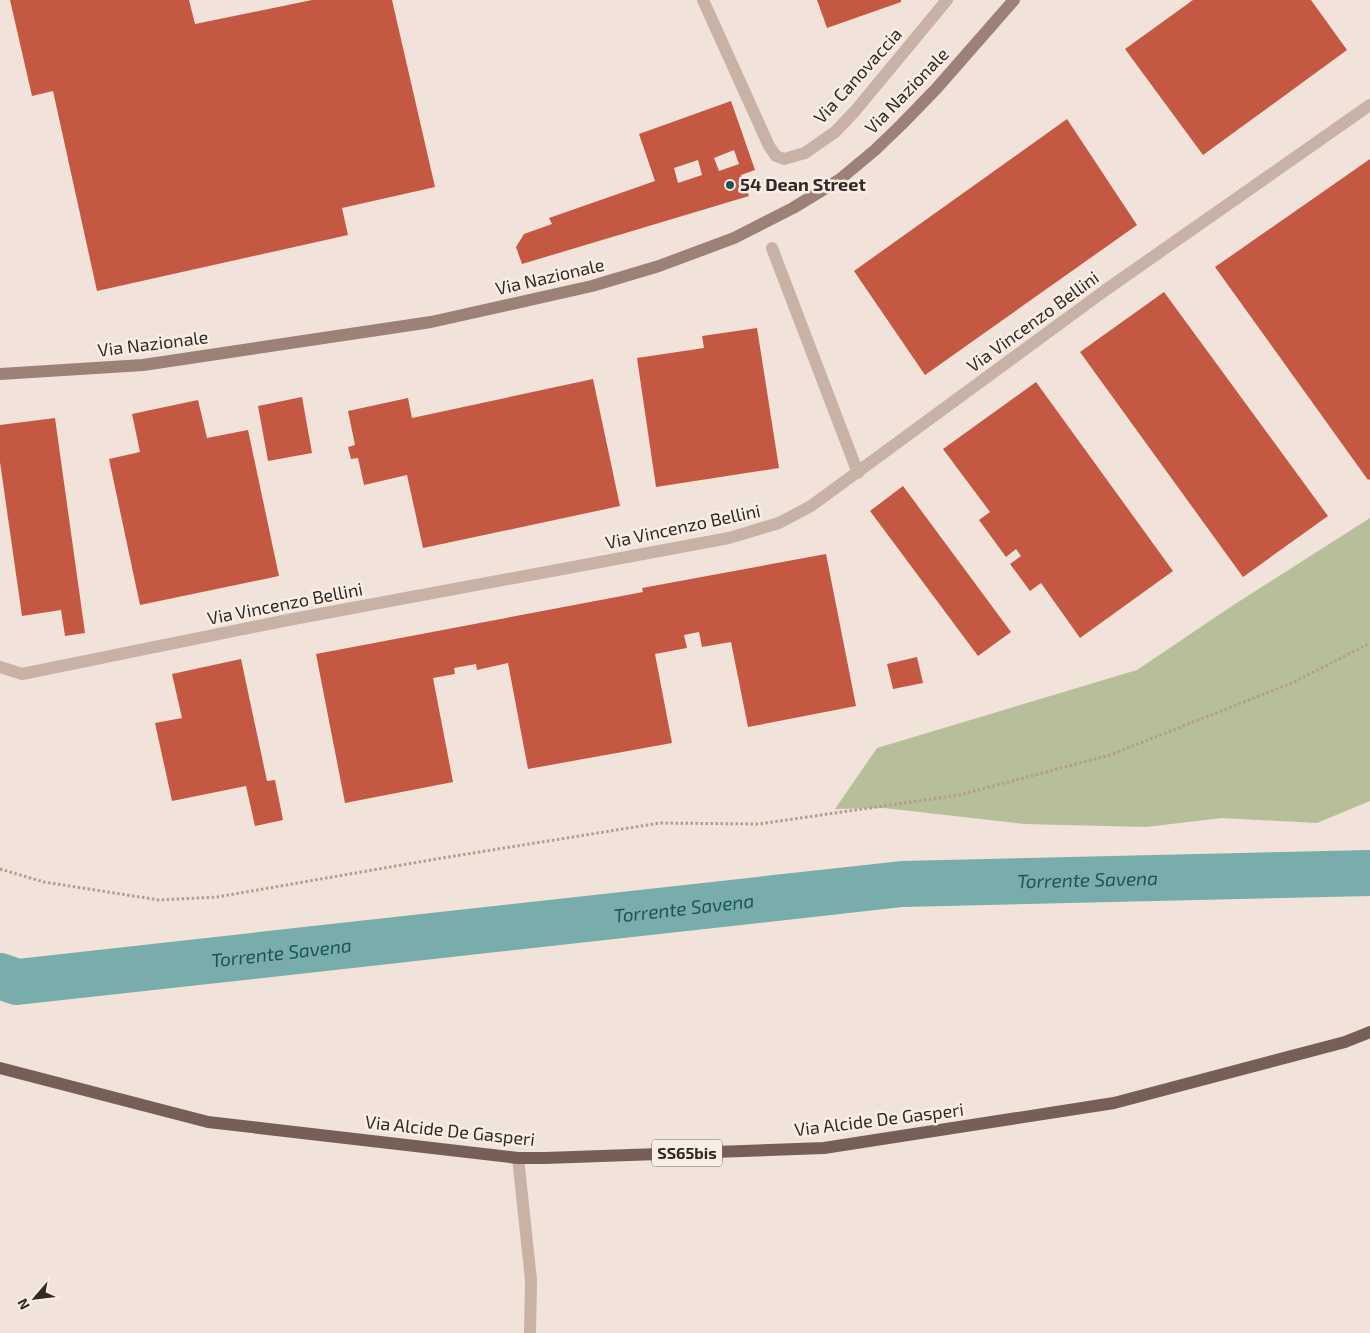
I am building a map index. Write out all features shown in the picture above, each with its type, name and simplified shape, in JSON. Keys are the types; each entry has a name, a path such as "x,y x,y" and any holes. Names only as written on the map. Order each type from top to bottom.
{"main road":[{"name":"Via Nazionale","path":"0,374 143,365 431,322 592,286 659,266 734,238 793,208 839,180 875,150 936,90 1014,0"},
{"name":"Via Alcide De Gasperi","path":"0,1068 208,1122 518,1158 824,1148 1114,1103 1345,1042 1370,1032"}],"street":[{"name":"Via Canovaccia","path":"703,0 769,146 776,156 784,159 805,152 835,132 854,112 947,0"},
{"name":"Via Vincenzo Bellini","path":"0,667 22,674 297,619 729,538 779,523 811,506 858,473 1107,289 1370,105"},
{"path":"772,248 858,473"},
{"path":"518,1158 531,1280 530,1333"}],"path":[{"path":"0,869 44,882 159,900 217,897 660,823 759,824 959,796 1110,755 1292,683 1370,643"}],"green space":[{"path":"1370,518 1370,801 1317,823 1222,818 1146,827 1024,824 884,808 835,809 877,748 1137,670 1232,606"}],"building":[{"path":"10,0 189,0 195,24 312,0 392,0 435,187 342,208 348,235 97,291 53,91 32,96"},
{"path":"817,0 901,0 901,2 827,28"},
{"path":"1193,0 1311,0 1347,50 1203,155 1125,49"},
{"path":"731,101 755,170 741,175 749,196 522,264 516,247 524,234 552,224 549,218 655,181 639,134","holes":["734,150 739,164 719,171 714,158","698,160 702,175 678,183 674,168"]},
{"path":"1067,119 1137,225 925,375 854,271"},
{"path":"1370,159 1370,479 1368,480 1215,267"},
{"path":"1164,292 1328,516 1243,577 1080,352"},
{"path":"757,328 779,468 656,487 637,358 704,348 702,336"},
{"path":"593,379 620,506 423,548 407,475 364,485 358,458 351,459 348,447 355,445 348,411 408,398 412,418"},
{"path":"1036,382 1173,571 1080,638 1041,583 1030,591 1010,564 1021,556 1016,549 1006,557 979,520 990,512 943,449"},
{"path":"302,397 312,453 268,461 258,406"},
{"path":"198,400 207,438 248,430 279,576 140,605 109,459 140,452 132,414"},
{"path":"55,418 85,633 65,636 61,610 22,616 0,462 0,425"},
{"path":"903,486 1011,632 978,656 870,511"},
{"path":"826,554 856,706 748,727 731,642 702,647 699,632 684,635 687,648 655,654 672,743 528,769 508,663 477,670 476,664 454,668 455,674 433,678 453,782 345,803 316,654 643,592 642,588"},
{"path":"917,657 923,683 893,689 887,664"},
{"path":"241,659 267,781 275,780 283,820 255,826 246,786 172,801 155,723 182,718 172,674"}],"waterway":[{"name":"Torrente Savena","path":"0,976 17,982 902,884 1370,873"}],"place":[{"name":"54 Dean Street","path":"730,185"}]}
